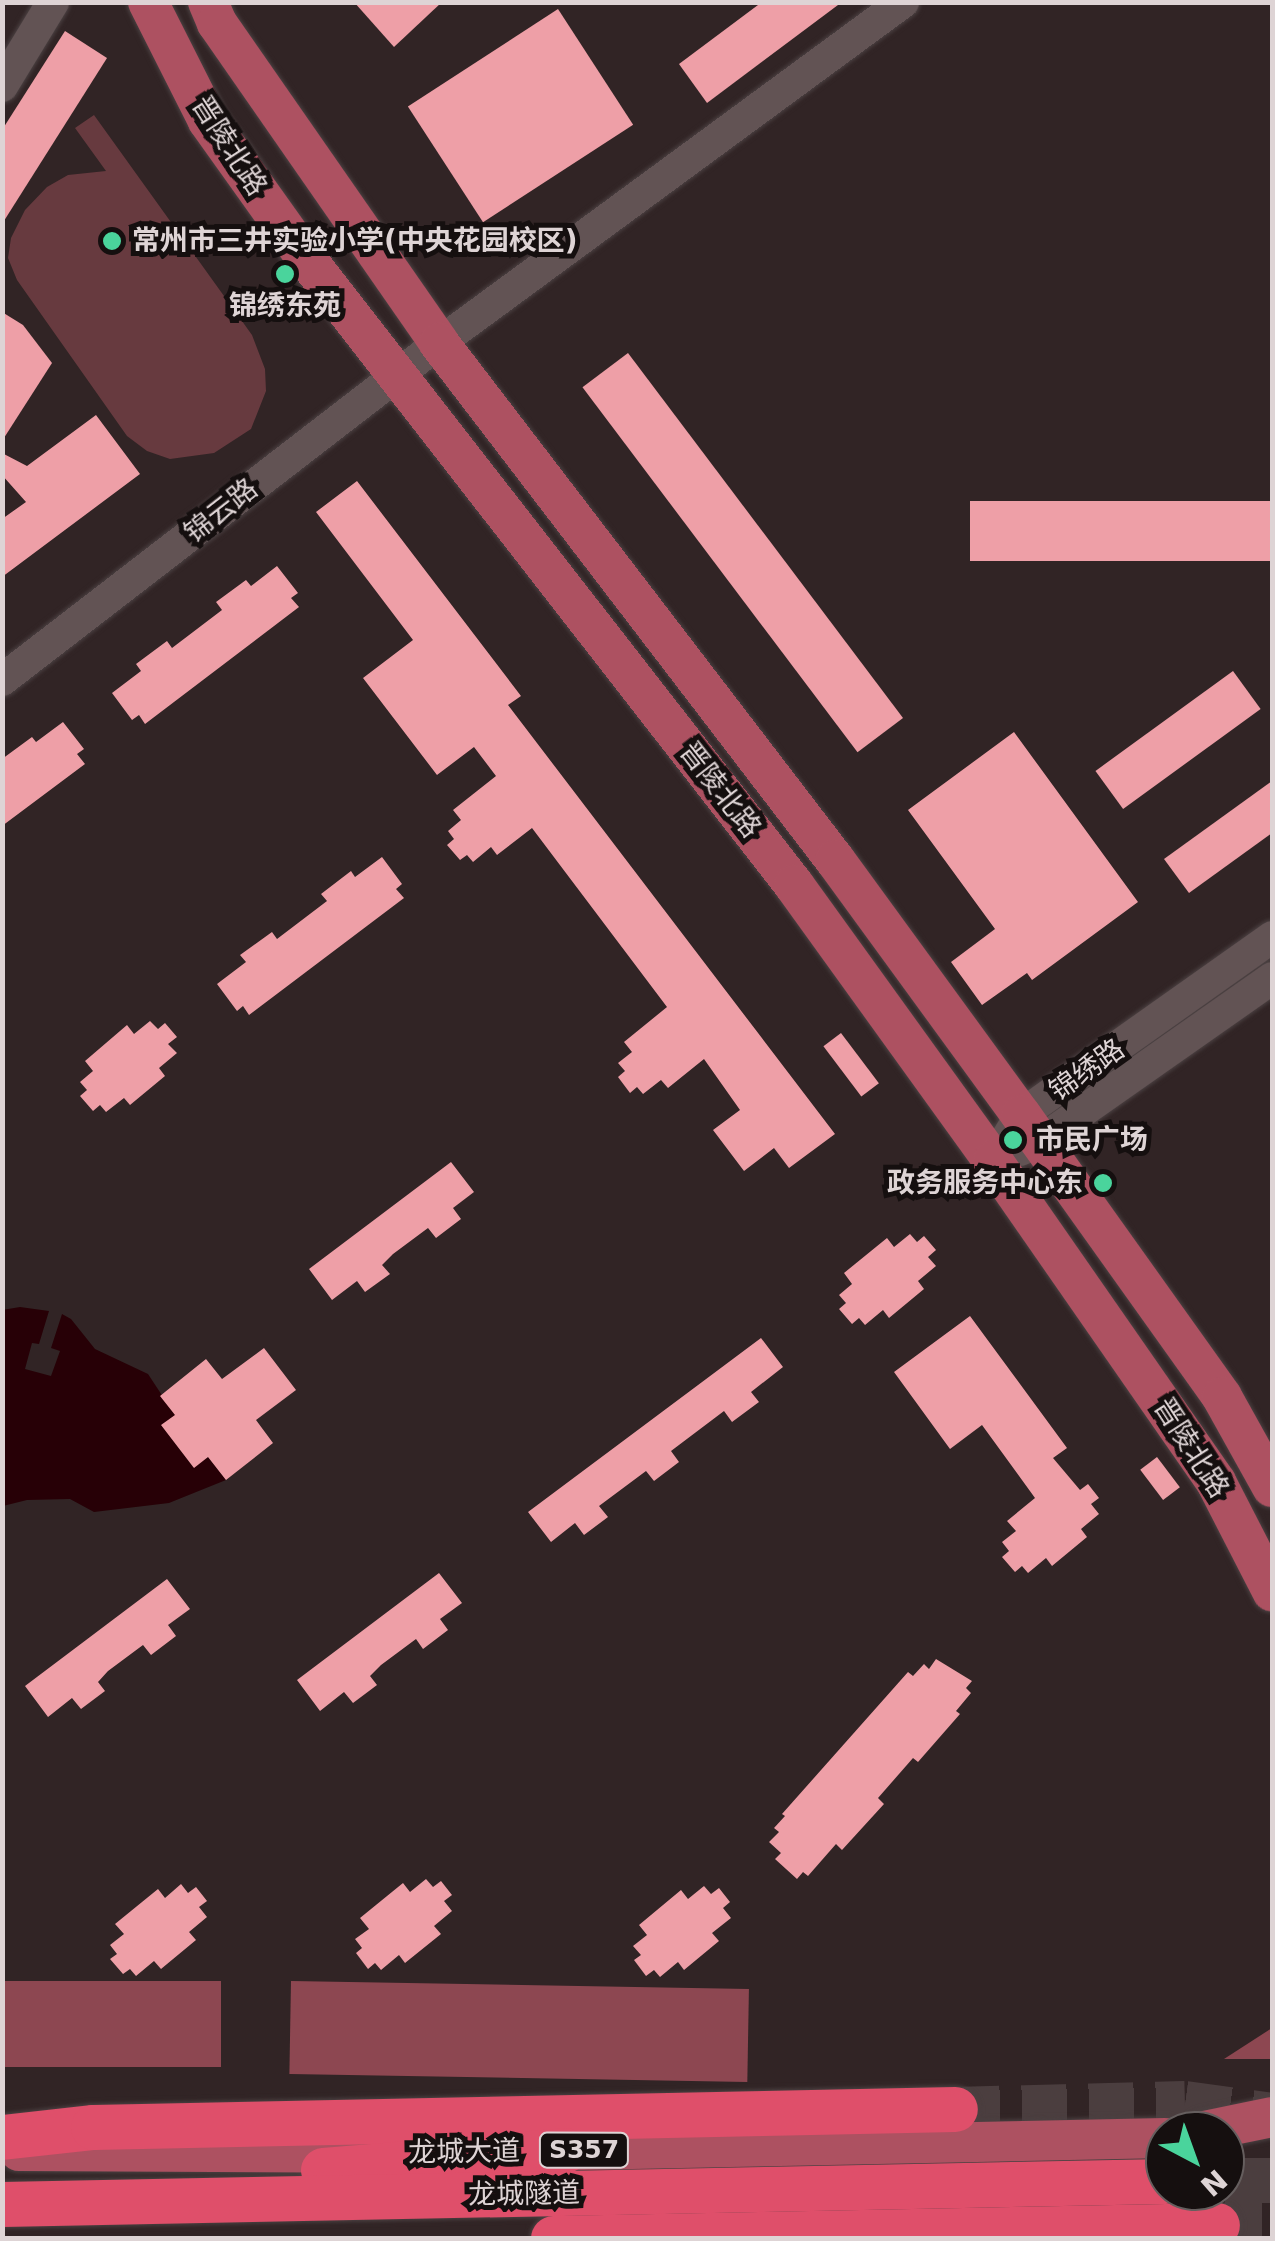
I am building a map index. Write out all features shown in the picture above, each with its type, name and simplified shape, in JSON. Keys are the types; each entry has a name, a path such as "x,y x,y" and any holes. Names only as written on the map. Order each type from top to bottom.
{"highway":[{"path":"2,2137 93,2127 955,2109"},
{"path":"2,2178 282,2174 566,2150"},
{"name":"龙城隧道","path":"2,2204 1145,2181"},
{"name":"龙城隧道","path":"553,2238 1217,2225"}],"main road":[{"name":"晋陵北路","path":"148,2 208,120 396,377 794,885 993,1160 1216,1482 1272,1591"},
{"name":"晋陵北路","path":"208,2 217,22 439,343 835,860 1030,1129 1222,1397 1272,1487"},
{"path":"1245,2123 1272,2117"},
{"path":"1245,2137 1272,2136"},
{"name":"龙城大道","path":"2,2151 286,2154 1145,2138"}],"street":[{"path":"2,86 53,2"},
{"name":"锦云路","path":"2,680 439,343 903,2"},
{"name":"锦绣路","path":"993,1160 1272,937"},
{"name":"锦绣路","path":"1030,1129 1272,978"}],"shaded area":[{"path":"94,115 252,335 265,369 266,391 251,429 214,453 170,459 147,451 127,436 17,280 8,258 11,238 25,210 47,187 68,175 106,171 75,128"},
{"path":"20,1307 49,1311 39,1344 32,1343 25,1369 51,1376 60,1351 51,1348 62,1314 71,1319 95,1349 148,1374 175,1415 162,1426 193,1467 208,1457 226,1480 169,1503 94,1512 70,1499 27,1500 3,1506 2,1310"},
{"path":"2,1981 221,1981 221,2067 2,2067"},
{"path":"291,1981 749,1989 747,2082 289,2074"},
{"path":"1272,2028 1272,2059 1224,2059"}],"building":[{"path":"354,2 442,2 394,47"},
{"path":"762,2 842,2 707,103 679,64"},
{"path":"558,9 633,125 483,222 408,106"},
{"path":"65,31 107,58 2,224 2,130"},
{"path":"2,312 23,325 52,363 2,441"},
{"path":"628,353 903,718 858,752 582,387"},
{"path":"96,415 140,474 2,577 2,519 26,502 2,475 2,453 27,466"},
{"path":"357,481 521,696 508,705 835,1134 789,1168 774,1148 744,1171 713,1130 740,1110 704,1059 668,1088 661,1080 643,1094 637,1087 630,1093 618,1077 625,1071 618,1063 632,1052 624,1042 667,1007 532,828 497,855 491,847 473,862 467,855 460,860 447,845 454,839 448,831 461,820 453,810 496,776 474,747 437,775 363,678 413,640 316,512"},
{"path":"970,501 1272,501 1272,561 970,561"},
{"path":"277,566 298,593 291,598 299,607 145,724 139,715 132,720 112,693 141,671 136,664 167,641 172,648 222,610 216,602 246,580 251,586"},
{"path":"1233,671 1261,709 1123,809 1095,771"},
{"path":"63,722 84,749 77,754 85,764 2,826 2,759 32,737 36,742"},
{"path":"1014,732 1138,902 1032,980 1027,973 982,1005 951,962 995,929 908,810"},
{"path":"1272,781 1272,833 1189,893 1164,859"},
{"path":"382,857 402,884 396,889 404,898 249,1015 243,1006 237,1011 217,984 246,962 240,955 272,932 277,939 327,901 321,894 351,871 355,877"},
{"path":"150,1021 158,1029 165,1023 177,1037 168,1044 177,1053 159,1068 165,1076 130,1105 124,1098 106,1112 100,1105 93,1111 80,1096 87,1090 80,1082 93,1071 85,1061 127,1025 134,1034"},
{"path":"841,1033 879,1083 861,1097 823,1046"},
{"path":"451,1162 474,1192 453,1208 461,1219 436,1238 428,1228 393,1254 382,1265 390,1274 365,1292 357,1281 332,1300 309,1269"},
{"path":"910,1234 917,1242 924,1236 936,1250 928,1257 936,1266 918,1281 924,1289 889,1318 883,1310 865,1325 859,1318 852,1324 839,1309 846,1303 839,1295 852,1284 844,1273 887,1238 894,1247"},
{"path":"970,1316 1067,1448 1053,1458 1080,1490 1088,1484 1099,1498 1091,1504 1099,1514 1081,1529 1087,1537 1052,1566 1046,1558 1028,1573 1022,1566 1015,1572 1002,1557 1009,1551 1002,1542 1016,1531 1007,1521 1035,1498 982,1425 950,1449 894,1372"},
{"path":"761,1338 783,1367 751,1392 759,1402 732,1422 724,1411 671,1451 679,1462 654,1481 646,1471 599,1506 608,1517 584,1535 575,1523 551,1542 528,1512"},
{"path":"264,1348 296,1390 256,1420 273,1443 226,1480 208,1457 194,1468 161,1425 175,1415 160,1396 206,1359 222,1379"},
{"path":"1157,1457 1180,1487 1163,1500 1140,1470"},
{"path":"439,1573 462,1603 440,1619 448,1630 423,1649 416,1639 381,1665 370,1676 377,1685 353,1703 344,1692 320,1711 297,1680"},
{"path":"167,1579 190,1609 168,1625 176,1636 151,1655 143,1645 108,1671 98,1682 105,1691 81,1709 72,1698 48,1717 25,1686"},
{"path":"936,1659 972,1681 966,1688 971,1693 956,1711 960,1714 918,1762 913,1758 878,1798 884,1804 842,1850 836,1844 808,1876 803,1872 797,1879 775,1859 781,1853 769,1842 779,1832 774,1828 785,1816 782,1814 908,1672 913,1676 924,1664 929,1669"},
{"path":"426,1879 433,1887 441,1881 452,1895 444,1901 452,1911 434,1926 441,1934 405,1963 399,1955 381,1970 375,1963 368,1969 356,1953 362,1948 355,1939 369,1929 360,1918 403,1883 410,1892"},
{"path":"181,1884 188,1893 196,1887 207,1901 199,1907 207,1917 189,1932 196,1940 161,1969 154,1961 136,1976 130,1969 123,1974 110,1959 117,1954 110,1945 124,1934 115,1924 158,1889 165,1898"},
{"path":"704,1886 711,1894 719,1888 730,1902 723,1908 731,1918 712,1933 719,1941 684,1970 678,1962 660,1977 654,1970 646,1976 634,1960 641,1955 633,1946 647,1935 639,1925 681,1890 688,1899"}],"tunnel":[{"path":"955,2109 1185,2103 1272,2115"},
{"path":"1245,2180 1272,2180"},
{"path":"1217,2225 1272,2225"}],"place":[{"name":"常州市三井实验小学(中央花园校区)","path":"112,241"},
{"name":"锦绣东苑","path":"285,274"},
{"name":"市民广场","path":"1013,1140"},
{"name":"政务服务中心东","path":"1103,1183"}]}
